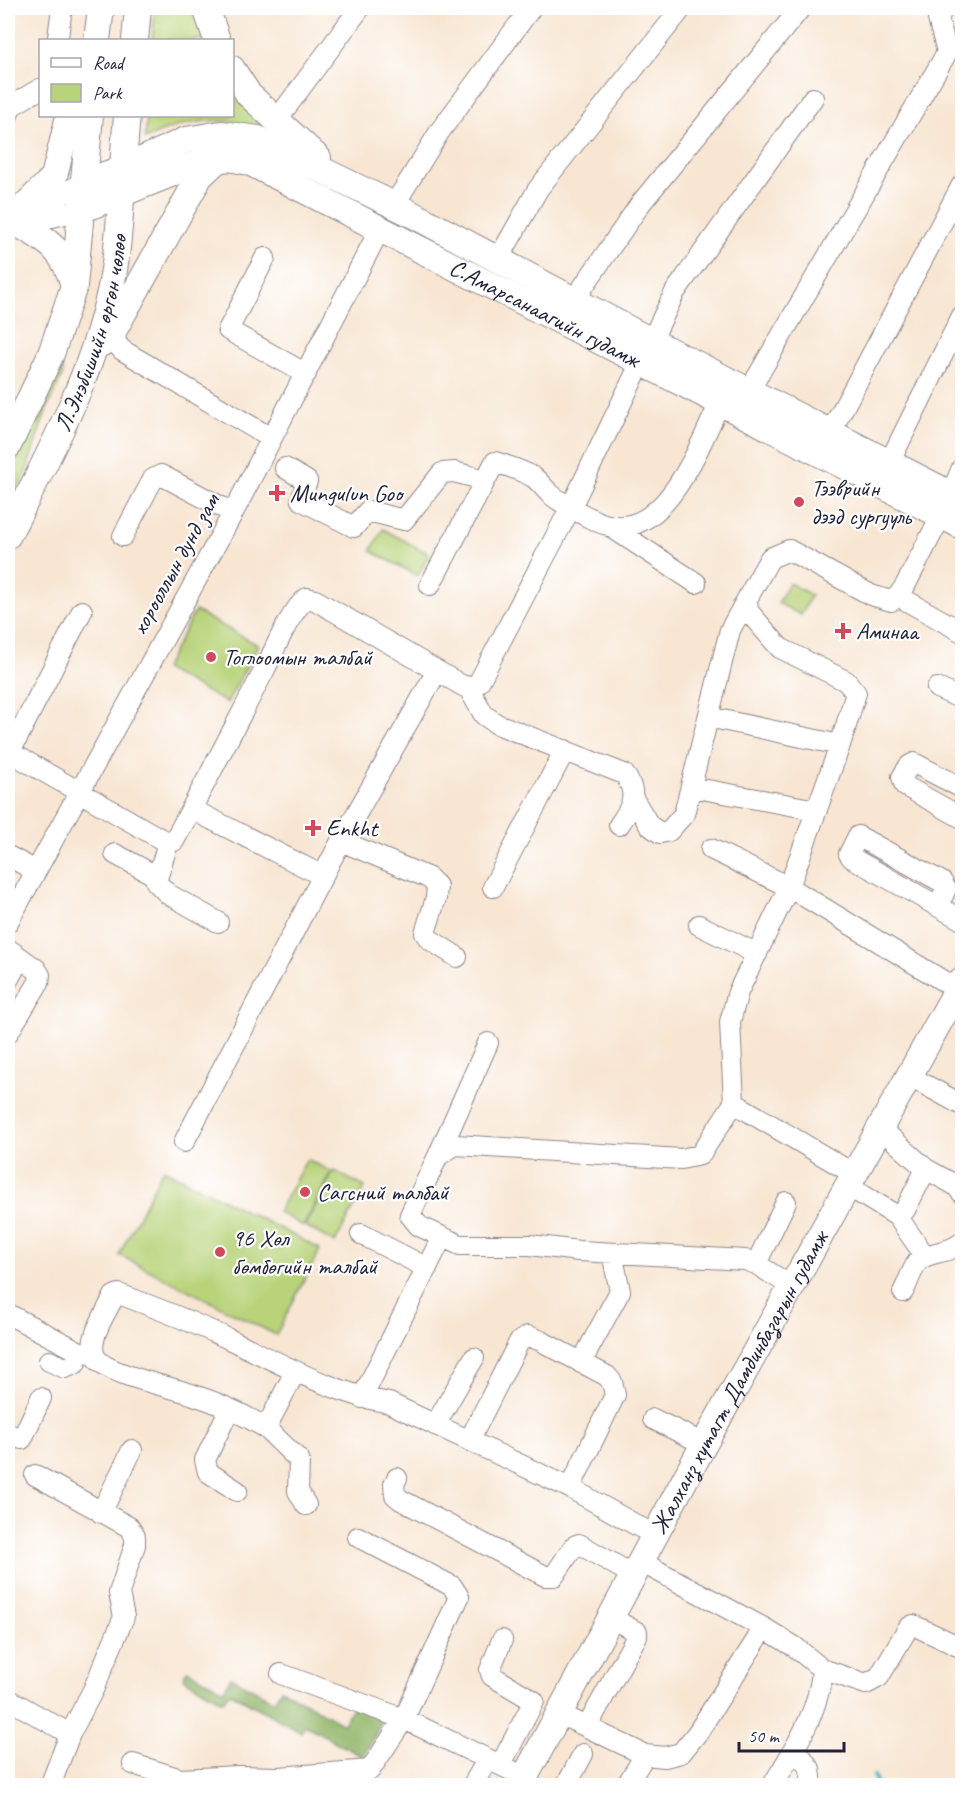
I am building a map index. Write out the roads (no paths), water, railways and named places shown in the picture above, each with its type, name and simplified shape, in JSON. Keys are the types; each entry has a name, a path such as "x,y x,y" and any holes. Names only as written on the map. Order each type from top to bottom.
{"main road":[{"path":"97,39 100,8"},
{"path":"135,39 138,8"},
{"path":"207,8 217,39"},
{"path":"234,72 249,95 276,122 349,183"},
{"path":"69,117 54,177 13,215 50,242 60,253 74,286"},
{"name":"Л.Энэбишийн өргөн чөлөө","path":"8,446 51,354 74,286 90,117"},
{"name":"Л.Энэбишийн өргөн чөлөө","path":"8,535 46,461 92,358 110,290 127,117"},
{"path":"84,182 122,169 186,140 221,134 258,139 349,183"},
{"name":"С.Амарсанаагийн гудамж","path":"81,210 198,163 229,158 249,162 645,352 749,391 889,463 954,509"},
{"path":"51,354 70,352 92,358 115,328 200,176 217,160"},
{"name":"С.Амарсанаагийн гудамж","path":"349,183 574,300 720,403 954,509"},
{"name":"Жалханз хутагт Дамдинбазарын гудамж","path":"523,1781 654,1535 960,985"}],"street":[{"path":"58,37 62,8"},
{"path":"276,122 360,8"},
{"path":"394,205 440,130 531,8"},
{"path":"498,260 538,189 682,8"},
{"path":"749,391 945,56 938,19 943,8"},
{"path":"574,300 601,258 642,203 799,10"},
{"path":"8,115 10,106 39,90"},
{"path":"82,611 8,753 80,791 168,843 174,841 281,637 301,603 308,598 437,671 468,687 474,687 571,507 675,292 813,98"},
{"path":"13,215 50,201 84,182"},
{"path":"830,433 963,185"},
{"path":"13,215 48,218 81,210"},
{"name":"хорооллын дунд зам","path":"8,922 233,513 381,227"},
{"path":"265,258 228,330 306,374"},
{"path":"889,463 963,316"},
{"path":"115,328 116,343 122,350 271,438"},
{"path":"610,527 625,528 642,521 670,496 686,475 720,403"},
{"path":"430,585 495,462 534,478 551,495 610,527 696,583"},
{"path":"285,468 307,481 301,500 354,527 368,511 404,520 442,473 454,472 484,480"},
{"path":"633,798 649,825 660,834 669,831 684,814 730,630 770,558 786,550 882,600 891,601 898,596 954,509 963,468"},
{"path":"123,536 153,479 161,475 233,513"},
{"path":"898,596 963,632"},
{"path":"438,1156 455,1145 681,1159 700,1155 734,1103 730,1022 738,992 789,887 855,699 854,689 846,681 791,655 775,643 750,614 747,599"},
{"path":"183,1142 341,841 437,671"},
{"path":"468,687 484,715 497,724 624,774 632,785 633,798 630,810 619,825"},
{"path":"936,687 963,699"},
{"path":"708,717 840,745"},
{"path":"493,887 565,750"},
{"path":"963,788 915,764 909,766 902,777 905,786 963,818"},
{"path":"690,787 817,810"},
{"path":"191,809 323,876"},
{"path":"938,906 946,889 942,882 858,836 854,840 849,854 852,858 963,920"},
{"path":"341,841 429,878 437,886 436,898 425,933 429,939 457,957"},
{"path":"168,843 156,882 160,888 218,922"},
{"path":"711,849 789,887 960,985"},
{"path":"115,854 156,876"},
{"path":"8,856 36,871"},
{"path":"699,925 757,954"},
{"path":"8,980 14,953 40,975 39,982 8,1034"},
{"path":"488,1043 410,1215 419,1226 460,1245 530,1245 612,1253 745,1260 756,1264 791,1287"},
{"path":"909,1076 963,1105"},
{"path":"734,1103 851,1180 897,1216 925,1256"},
{"path":"880,1128 926,1169 960,1186"},
{"path":"897,1216 905,1210 926,1169"},
{"path":"756,1264 786,1202"},
{"path":"361,1234 427,1268"},
{"path":"362,1398 442,1237"},
{"path":"903,1292 917,1262 925,1256 955,1249 963,1242"},
{"path":"581,1362 620,1291 612,1253"},
{"path":"306,1505 298,1491 299,1460 267,1428 190,1393 148,1384 99,1362 94,1353 93,1342 114,1296 119,1294 145,1304 228,1339 295,1372 362,1398 389,1403 570,1488 654,1535"},
{"path":"8,1314 80,1352 75,1364 65,1368 49,1362"},
{"path":"469,1441 519,1342 528,1336 607,1376 612,1382 615,1395 570,1488"},
{"path":"435,1425 474,1358"},
{"path":"267,1428 295,1372"},
{"path":"8,1434 22,1439 40,1398"},
{"path":"229,1410 205,1460 208,1472 237,1491"},
{"path":"653,1419 704,1444"},
{"path":"101,1513 132,1450"},
{"path":"35,1475 129,1527 135,1536 135,1545 119,1593 124,1617 93,1690 70,1734 50,1785"},
{"path":"397,1478 394,1484 395,1495 401,1500 545,1576 554,1576 574,1546 579,1544 637,1568 764,1628 795,1647 822,1669 866,1684 879,1677 908,1628 913,1625 963,1648"},
{"path":"133,1764 181,1779 228,1776 279,1777 370,1770 404,1719 459,1597 452,1586 358,1537"},
{"path":"587,1727 637,1636 637,1632 611,1618"},
{"path":"560,1714 645,1755 665,1757 681,1753 698,1732 764,1628"},
{"path":"472,1785 494,1762 534,1701 492,1676 490,1670 502,1640"},
{"path":"772,1785 795,1748 821,1689 822,1669"},
{"path":"281,1674 404,1719 494,1762 523,1781"},
{"path":"8,1699 70,1734"},
{"path":"795,1748 810,1769 812,1785"},
{"path":"566,1785 583,1754"},
{"path":"626,1785 645,1755"}],"waterway":[{"path":"953,1786 962,1771"},
{"path":"874,1776 877,1786"}],"place":[{"name":"Mungulun Goo","path":"277,493"},
{"name":"Тээврийн дээд сургууль","path":"799,502"},
{"name":"Аминаа","path":"843,631"},
{"name":"Тоглоомын талбай","path":"211,657"},
{"name":"Enkht","path":"313,828"},
{"name":"Сагсний талбай","path":"305,1192"},
{"name":"96 Хөл бөмбөгийн талбай","path":"220,1252"}]}
